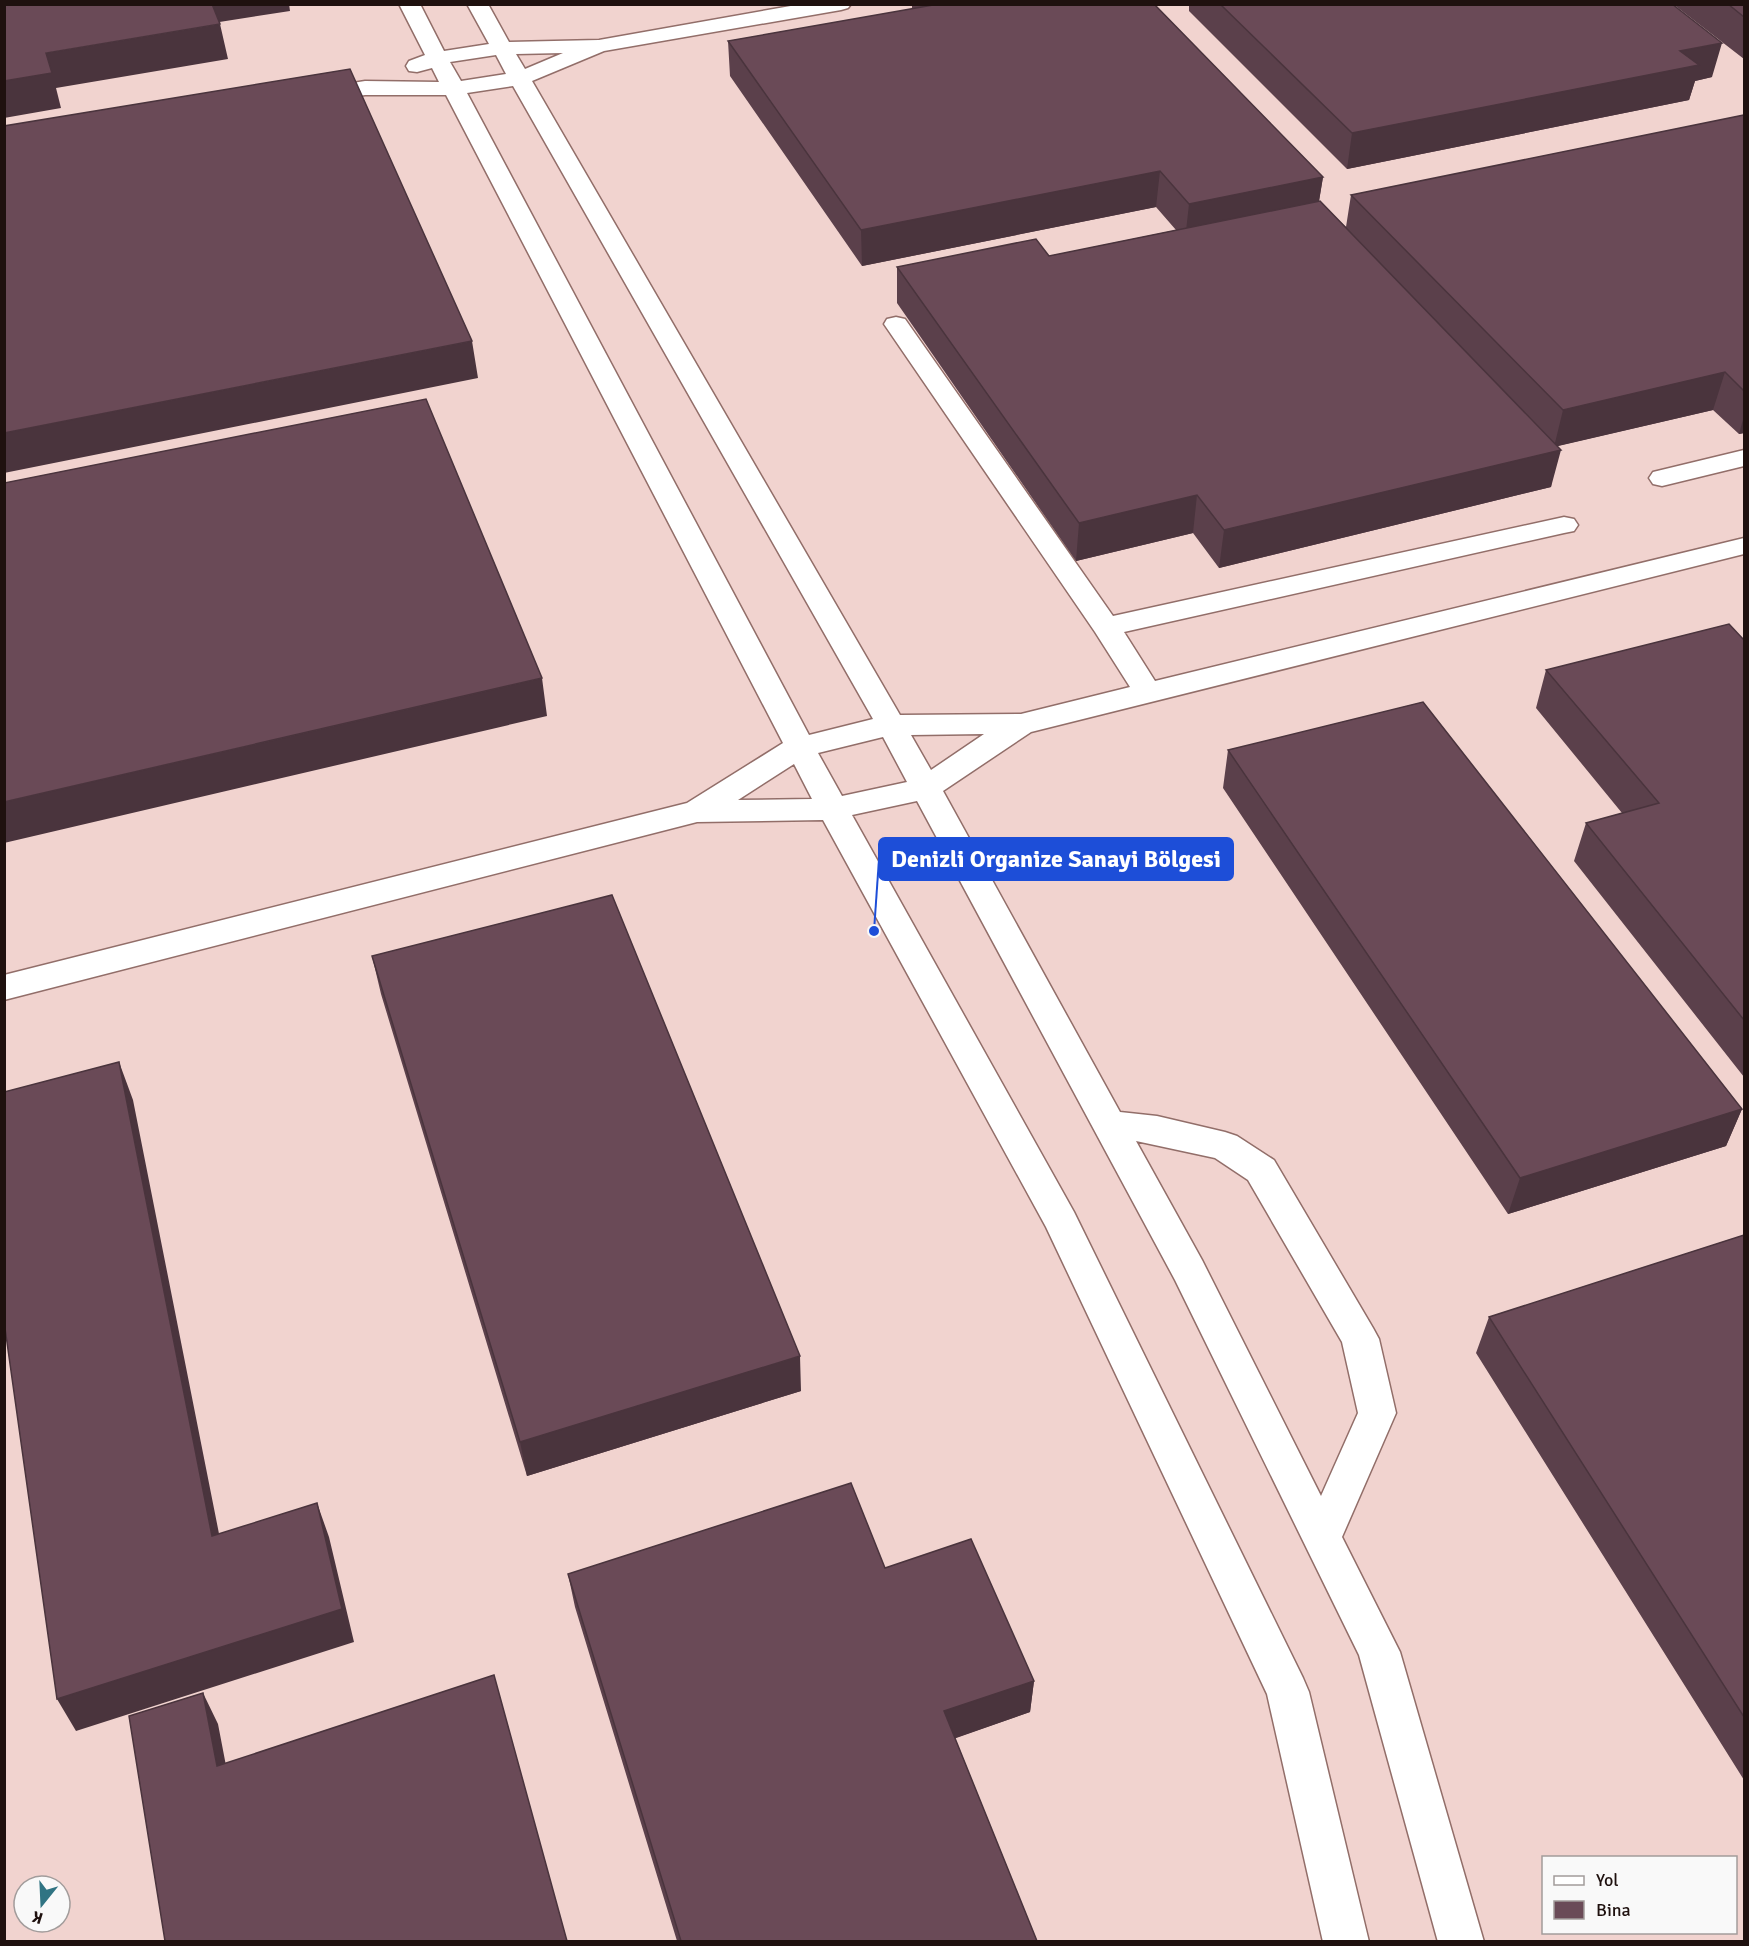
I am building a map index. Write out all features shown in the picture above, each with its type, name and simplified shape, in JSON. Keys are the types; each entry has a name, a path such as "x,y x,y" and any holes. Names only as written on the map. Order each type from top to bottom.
{"street":[{"path":"409,4 833,809 1061,1222 1288,1692 1346,1941"},
{"path":"477,4 891,725 1189,1271 1379,1652 1461,1941"},
{"path":"365,88 437,58 503,48 599,46 841,4"},
{"path":"295,99 365,88 453,89 521,78 599,46"},
{"path":"896,324 1106,627 1148,693"},
{"path":"1662,478 1744,458"},
{"path":"1106,627 1564,525"},
{"path":"697,811 800,747 891,725 1021,724 1744,546"},
{"path":"4,988 697,811 833,809 926,788 1021,724"},
{"path":"1109,1124 1157,1130 1225,1146 1261,1170 1360,1339 1377,1413 1322,1537"}],"shaded area":[{"path":"5,5 1744,5 1744,1941 5,1942"}],"building":[{"path":"4,4 212,4 220,24 46,53 52,73 4,81"},
{"path":"932,4 1154,4 1323,177 1189,204 1160,171 861,230 728,41"},
{"path":"1220,4 1672,4 1722,43 1680,51 1699,65 1352,133"},
{"path":"1728,4 1744,4 1744,17"},
{"path":"350,69 472,341 4,433 4,126"},
{"path":"1744,115 1744,391 1725,372 1563,410 1351,195"},
{"path":"1320,201 1561,450 1224,530 1197,495 1079,523 897,267 1036,239 1049,256"},
{"path":"426,399 542,678 4,802 4,483"},
{"path":"1729,624 1744,640 1744,1020 1586,823 1659,803 1546,670"},
{"path":"1423,702 1742,1109 1520,1178 1228,750"},
{"path":"612,895 800,1356 520,1442 372,956"},
{"path":"119,1062 212,1536 317,1503 342,1609 57,1699 4,1321 4,1092"},
{"path":"1744,1235 1744,1717 1489,1317"},
{"path":"851,1483 885,1568 971,1539 1034,1681 944,1711 1037,1941 681,1941 568,1574"},
{"path":"494,1675 567,1941 165,1941 129,1716 203,1693 217,1766"}],"place":[{"name":"Denizli Organize Sanayi Bölgesi","path":"874,931"}]}
